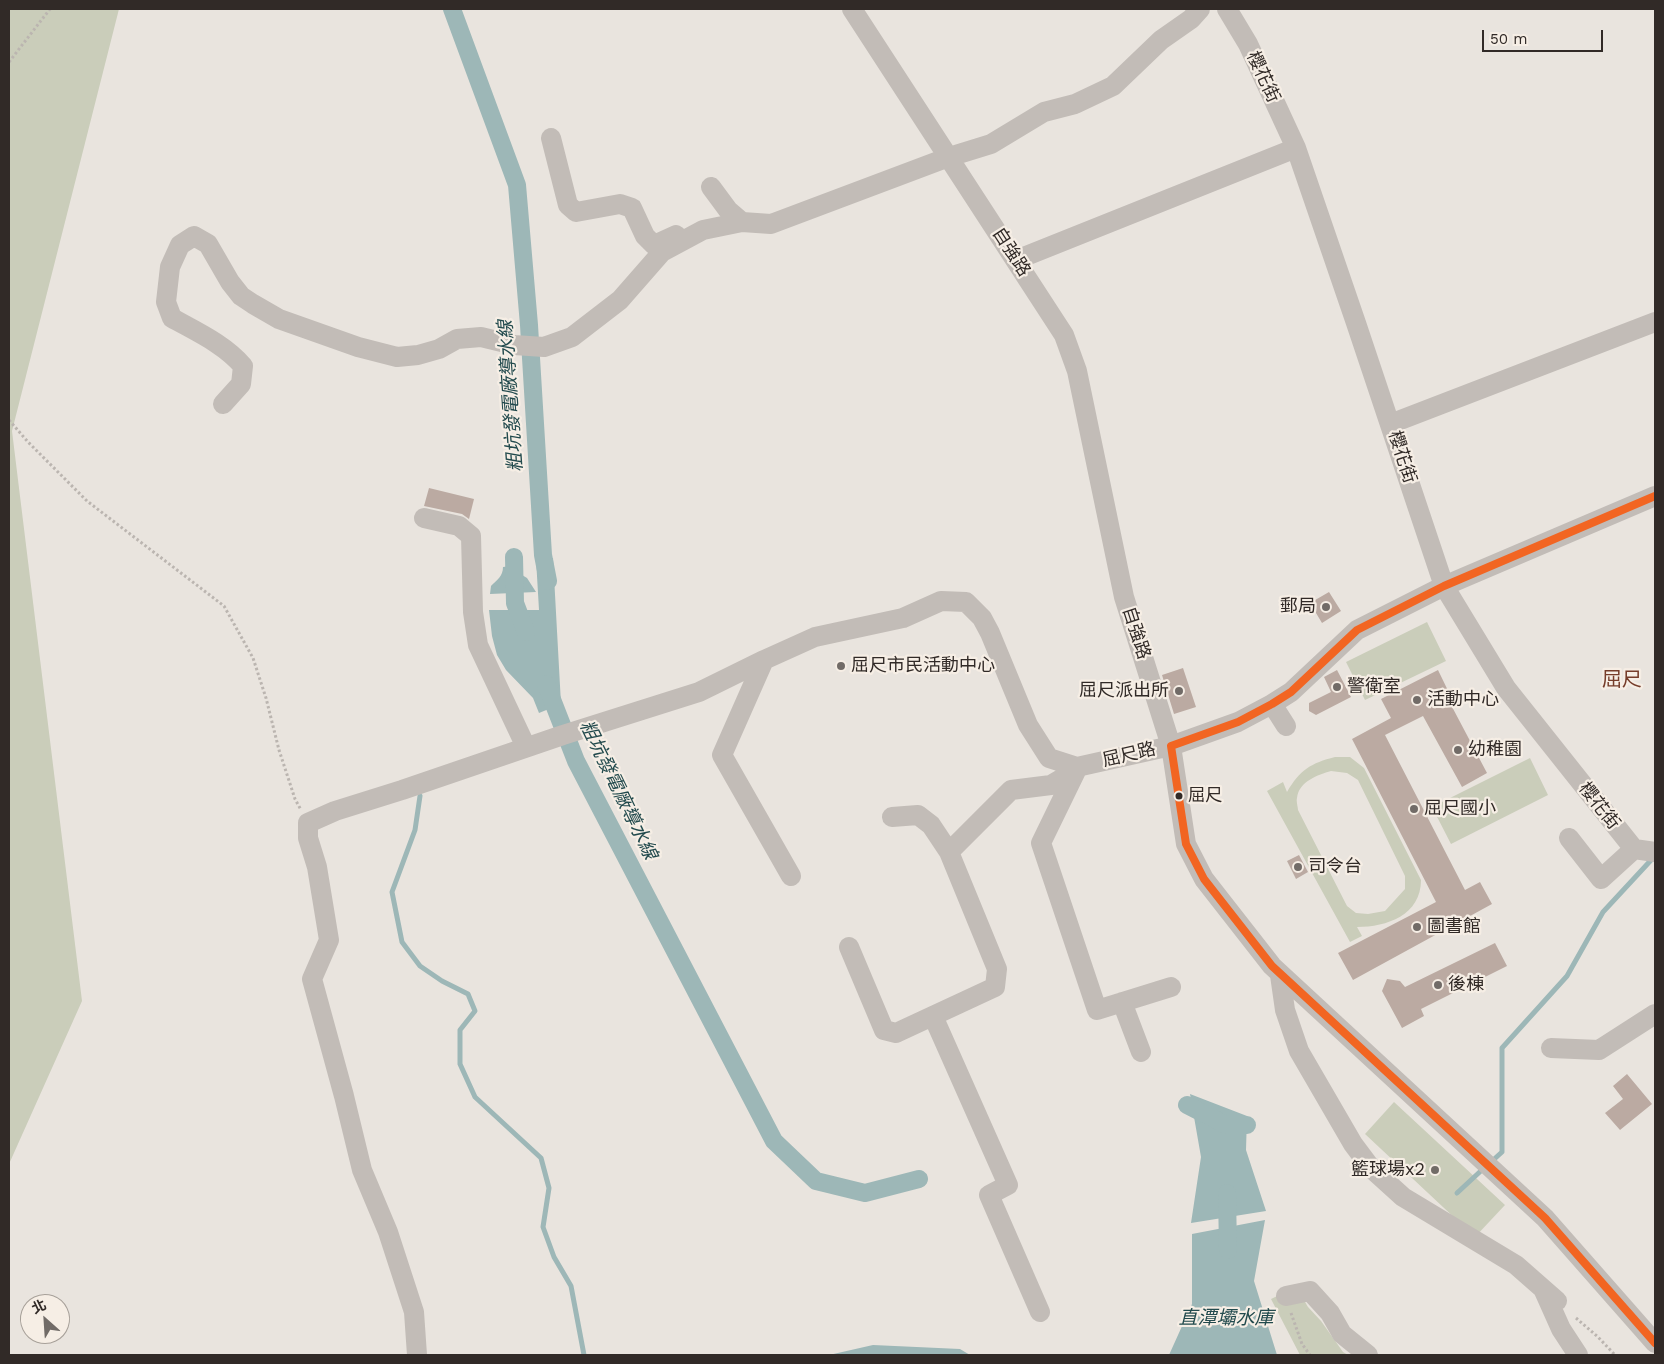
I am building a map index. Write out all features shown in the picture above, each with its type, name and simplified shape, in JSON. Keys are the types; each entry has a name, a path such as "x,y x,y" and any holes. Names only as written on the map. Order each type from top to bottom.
{"street":[{"name":"自強路","path":"852,9 1064,335 1077,370 1124,597 1171,746 1186,844 1204,880 1280,975 1545,1218 1655,1343"},
{"path":"551,138 568,205 576,212 620,204 632,208 645,236 654,245 674,236 742,222 771,224 949,157 991,144 1044,112 1075,104 1113,86 1161,40 1191,19 1200,9"},
{"name":"櫻花街","path":"1227,9 1248,44 1296,148 1444,586 1506,688 1634,849"},
{"path":"1016,260 1296,148"},
{"path":"710,187 728,210 742,222"},
{"path":"223,404 241,384 243,366 235,357 212,340 172,318 166,302 170,267 180,245 194,236 208,244 230,282 241,296 253,304 288,322 358,347 397,357 418,355 439,349 458,339 481,337 514,345 544,346 572,337 620,300 662,252 703,230"},
{"path":"1390,424 1655,322"},
{"name":"屈尺路","path":"1076,769 1171,746 1238,722 1291,692 1357,630 1444,586 1655,496"},
{"path":"424,518 459,526 471,536 473,612 478,645 526,747"},
{"path":"417,1355 414,1312 388,1232 362,1170 312,979 329,940 317,867 308,838 308,823 335,811 526,747 700,692 815,637 903,618 942,601 966,602 982,618 1028,725 1049,758 1076,769"},
{"path":"764,660 722,755 791,876"},
{"path":"1272,704 1286,726"},
{"path":"949,852 1011,790 1051,785 1076,769"},
{"path":"1076,769 1041,842 1097,1010 1171,987"},
{"path":"849,948 884,1030 896,1033 994,987 997,969 949,852 931,825 918,815 892,817"},
{"path":"1569,838 1601,880 1634,849 1655,852"},
{"path":"1280,975 1285,1010 1299,1051 1353,1144 1371,1168 1403,1197 1516,1265 1550,1295 1561,1329 1578,1355"},
{"path":"1122,1002 1141,1052"},
{"path":"1551,1048 1599,1050 1655,1014"},
{"path":"933,1016 1008,1185 989,1195 1040,1312"},
{"path":"1286,1296 1310,1291 1330,1313 1342,1334 1368,1355"}],"path":[{"path":"9,62 50,9"},
{"path":"9,420 28,442 88,501 224,606 253,658 295,799 308,823"},
{"path":"1550,1295 1598,1337 1614,1355"},
{"path":"1286,1296 1302,1344 1310,1355"}],"green space":[{"path":"9,9 119,9 12,431 82,1001 9,1164"},
{"path":"1427,622 1446,661 1365,700 1346,662"},
{"path":"1350,757 1364,768 1421,880 1415,902 1409,910 1400,917 1380,925 1357,927 1362,936 1350,942 1267,791 1283,782 1287,792 1307,768 1327,759","holes":["1331,771 1347,773 1358,780 1405,876 1405,889 1385,911 1368,914 1356,913 1347,906 1298,810 1297,799 1301,787 1305,783"]},
{"path":"1530,758 1548,795 1451,844 1432,807"},
{"name":"籃球場x2","path":"1394,1102 1505,1205 1475,1237 1365,1134"},
{"path":"1296,1287 1308,1307 1321,1321 1343,1352 1348,1355 1300,1355 1271,1299"}],"water":[{"path":"553,558 561,704 539,713 533,698 506,670 497,655 492,636 489,610 539,610 536,559"},
{"path":"520,565 522,575 527,578 536,592 490,594 491,586 501,575 503,567"},
{"path":"1190,1094 1247,1116 1246,1150 1266,1211 1191,1223 1201,1157"},
{"name":"直潭壩水庫","path":"1265,1220 1254,1281 1277,1355 1169,1355 1192,1304 1192,1234"},
{"path":"873,1345 960,1349 970,1355 829,1355"}],"building":[{"path":"429,488 474,499 469,519 462,514 424,506"},
{"name":"郵局","path":"1329,592 1341,611 1322,623 1310,603"},
{"name":"屈尺派出所","path":"1183,668 1196,707 1174,714 1162,675"},
{"path":"1337,670 1351,697 1316,715 1309,711 1309,703 1331,692 1324,677"},
{"path":"1438,670 1453,701 1450,703 1487,773 1462,787 1423,716 1385,735 1465,890 1480,882 1492,904 1353,980 1338,953 1436,902 1352,739 1391,718 1381,699"},
{"name":"司令台","path":"1299,855 1308,872 1296,879 1287,861"},
{"name":"後棟","path":"1495,943 1507,966 1421,1009 1424,1016 1402,1028 1382,991 1387,979 1400,981 1405,987"},
{"path":"1627,1074 1652,1104 1620,1130 1605,1113 1623,1099 1613,1086"}],"waterway":[{"name":"粗坑發電廠導水線","path":"452,9 517,185 529,325 543,555 548,581"},
{"path":"514,557 515,603 526,632"},
{"name":"粗坑發電廠導水線","path":"546,684 576,761 774,1141 816,1181 865,1193 919,1179"},
{"path":"420,796 415,830 392,892 402,942 420,966 442,981 468,994 475,1011 460,1030 460,1064 475,1097 541,1158 549,1188 543,1227 554,1257 571,1286 584,1355"},
{"path":"1491,1162 1502,1152 1502,1048 1567,976 1603,912 1653,858"},
{"path":"1187,1105 1226,1125 1247,1125"},
{"path":"1457,1193 1484,1168"},
{"path":"1227,1193 1228,1250"}],"transit line":[{"path":"1655,496 1444,586 1357,630 1291,692 1272,704 1238,722 1171,746 1186,844 1204,879 1272,966 1545,1218 1655,1343"}],"place":[{"name":"郵局","path":"1326,607"},
{"name":"屈尺市民活動中心","path":"841,666"},
{"name":"警衛室","path":"1337,687"},
{"name":"屈尺派出所","path":"1179,691"},
{"name":"活動中心","path":"1417,700"},
{"name":"幼稚園","path":"1458,750"},
{"name":"屈尺","path":"1179,796"},
{"name":"屈尺國小","path":"1414,809"},
{"name":"司令台","path":"1298,867"},
{"name":"圖書館","path":"1417,927"},
{"name":"後棟","path":"1438,985"},
{"name":"籃球場x2","path":"1435,1170"}],"district":[{"name":"屈尺","path":"1622,680"}]}
